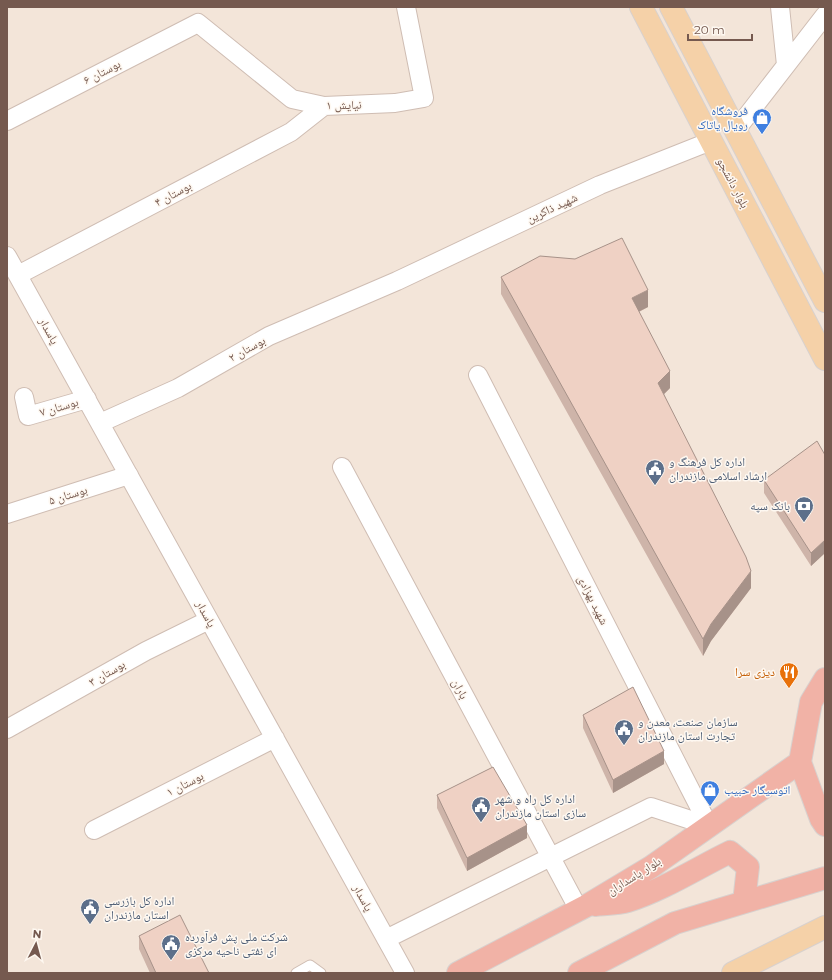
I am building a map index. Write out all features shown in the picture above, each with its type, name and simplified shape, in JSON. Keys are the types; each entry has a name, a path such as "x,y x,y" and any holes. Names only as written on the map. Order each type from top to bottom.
{"highway":[{"path":"825,679 811,702 800,762 821,819 825,825"},
{"name":"بلوار پاسداران","path":"458,973 583,908 650,867 800,762"},
{"path":"583,908 627,901 660,888 730,852 748,867 744,902"},
{"path":"579,973 675,923 825,878"}],"main road":[{"name":"بلوار دانشجو","path":"641,7 825,359"},
{"path":"671,7 825,301"},
{"path":"733,973 825,926"}],"street":[{"name":"نیایش ۱","path":"198,23 292,99 324,106 395,103 424,98 406,7"},
{"path":"780,7 786,65"},
{"path":"736,130 825,15"},
{"name":"بوستان ۶","path":"7,121 198,23"},
{"name":"بوستان ۴","path":"18,275 291,132 324,106"},
{"name":"شهید ذاکرین","path":"397,281 600,185 711,141"},
{"name":"پاسدار","path":"7,256 405,973"},
{"name":"بوستان ۲","path":"100,423 178,388 269,336 397,281"},
{"name":"شهید بهزادی","path":"478,375 709,826"},
{"name":"بوستان ۷","path":"24,397 28,416 87,399"},
{"name":"باران","path":"342,467 550,857 583,908"},
{"name":"بوستان ۵","path":"7,514 129,476"},
{"name":"بوستان ۳","path":"7,730 146,651 209,620"},
{"name":"بوستان ۱","path":"94,830 275,738"},
{"path":"386,938 651,807 709,826"}],"lane":[{"path":"296,973 310,965 322,973"}],"shaded area":[{"path":"7,7 825,7 825,973 7,973"}],"building":[{"name":"اداره کل فرهنگ و ارشاد اسلامی مازندران","path":"622,238 648,290 632,298 670,371 658,383 746,557 751,571 711,624 703,639 501,277 540,256 575,259"},
{"name":"بانک سپه","path":"817,441 825,455 825,540 811,553 764,480"},
{"name":"سازمان صنعت، معدن و تجارت استان مازندران","path":"633,687 664,751 613,780 583,715"},
{"name":"اداره کل راه و شهر سازی استان مازندران","path":"493,767 527,825 467,858 437,795"},
{"name":"شرکت ملی پش فرآورده ای نفتی ناحیه مرکزی","path":"180,915 209,973 156,973 139,936"}],"place":[{"name":"فروشگاه رویال یاتاک","path":"762,135"},
{"name":"اداره کل فرهنگ و ارشاد اسلامی مازندران","path":"655,486"},
{"name":"بانک سپه","path":"804,523"},
{"name":"دیزی سرا","path":"789,689"},
{"name":"سازمان صنعت، معدن و تجارت استان مازندران","path":"624,746"},
{"name":"اتوسیگار حبیب","path":"710,807"},
{"name":"اداره کل راه و شهر سازی استان مازندران","path":"481,823"},
{"name":"اداره کل بازرسی استان مازندران","path":"90,925"},
{"name":"شرکت ملی پش فرآورده ای نفتی ناحیه مرکزی","path":"171,961"}]}
